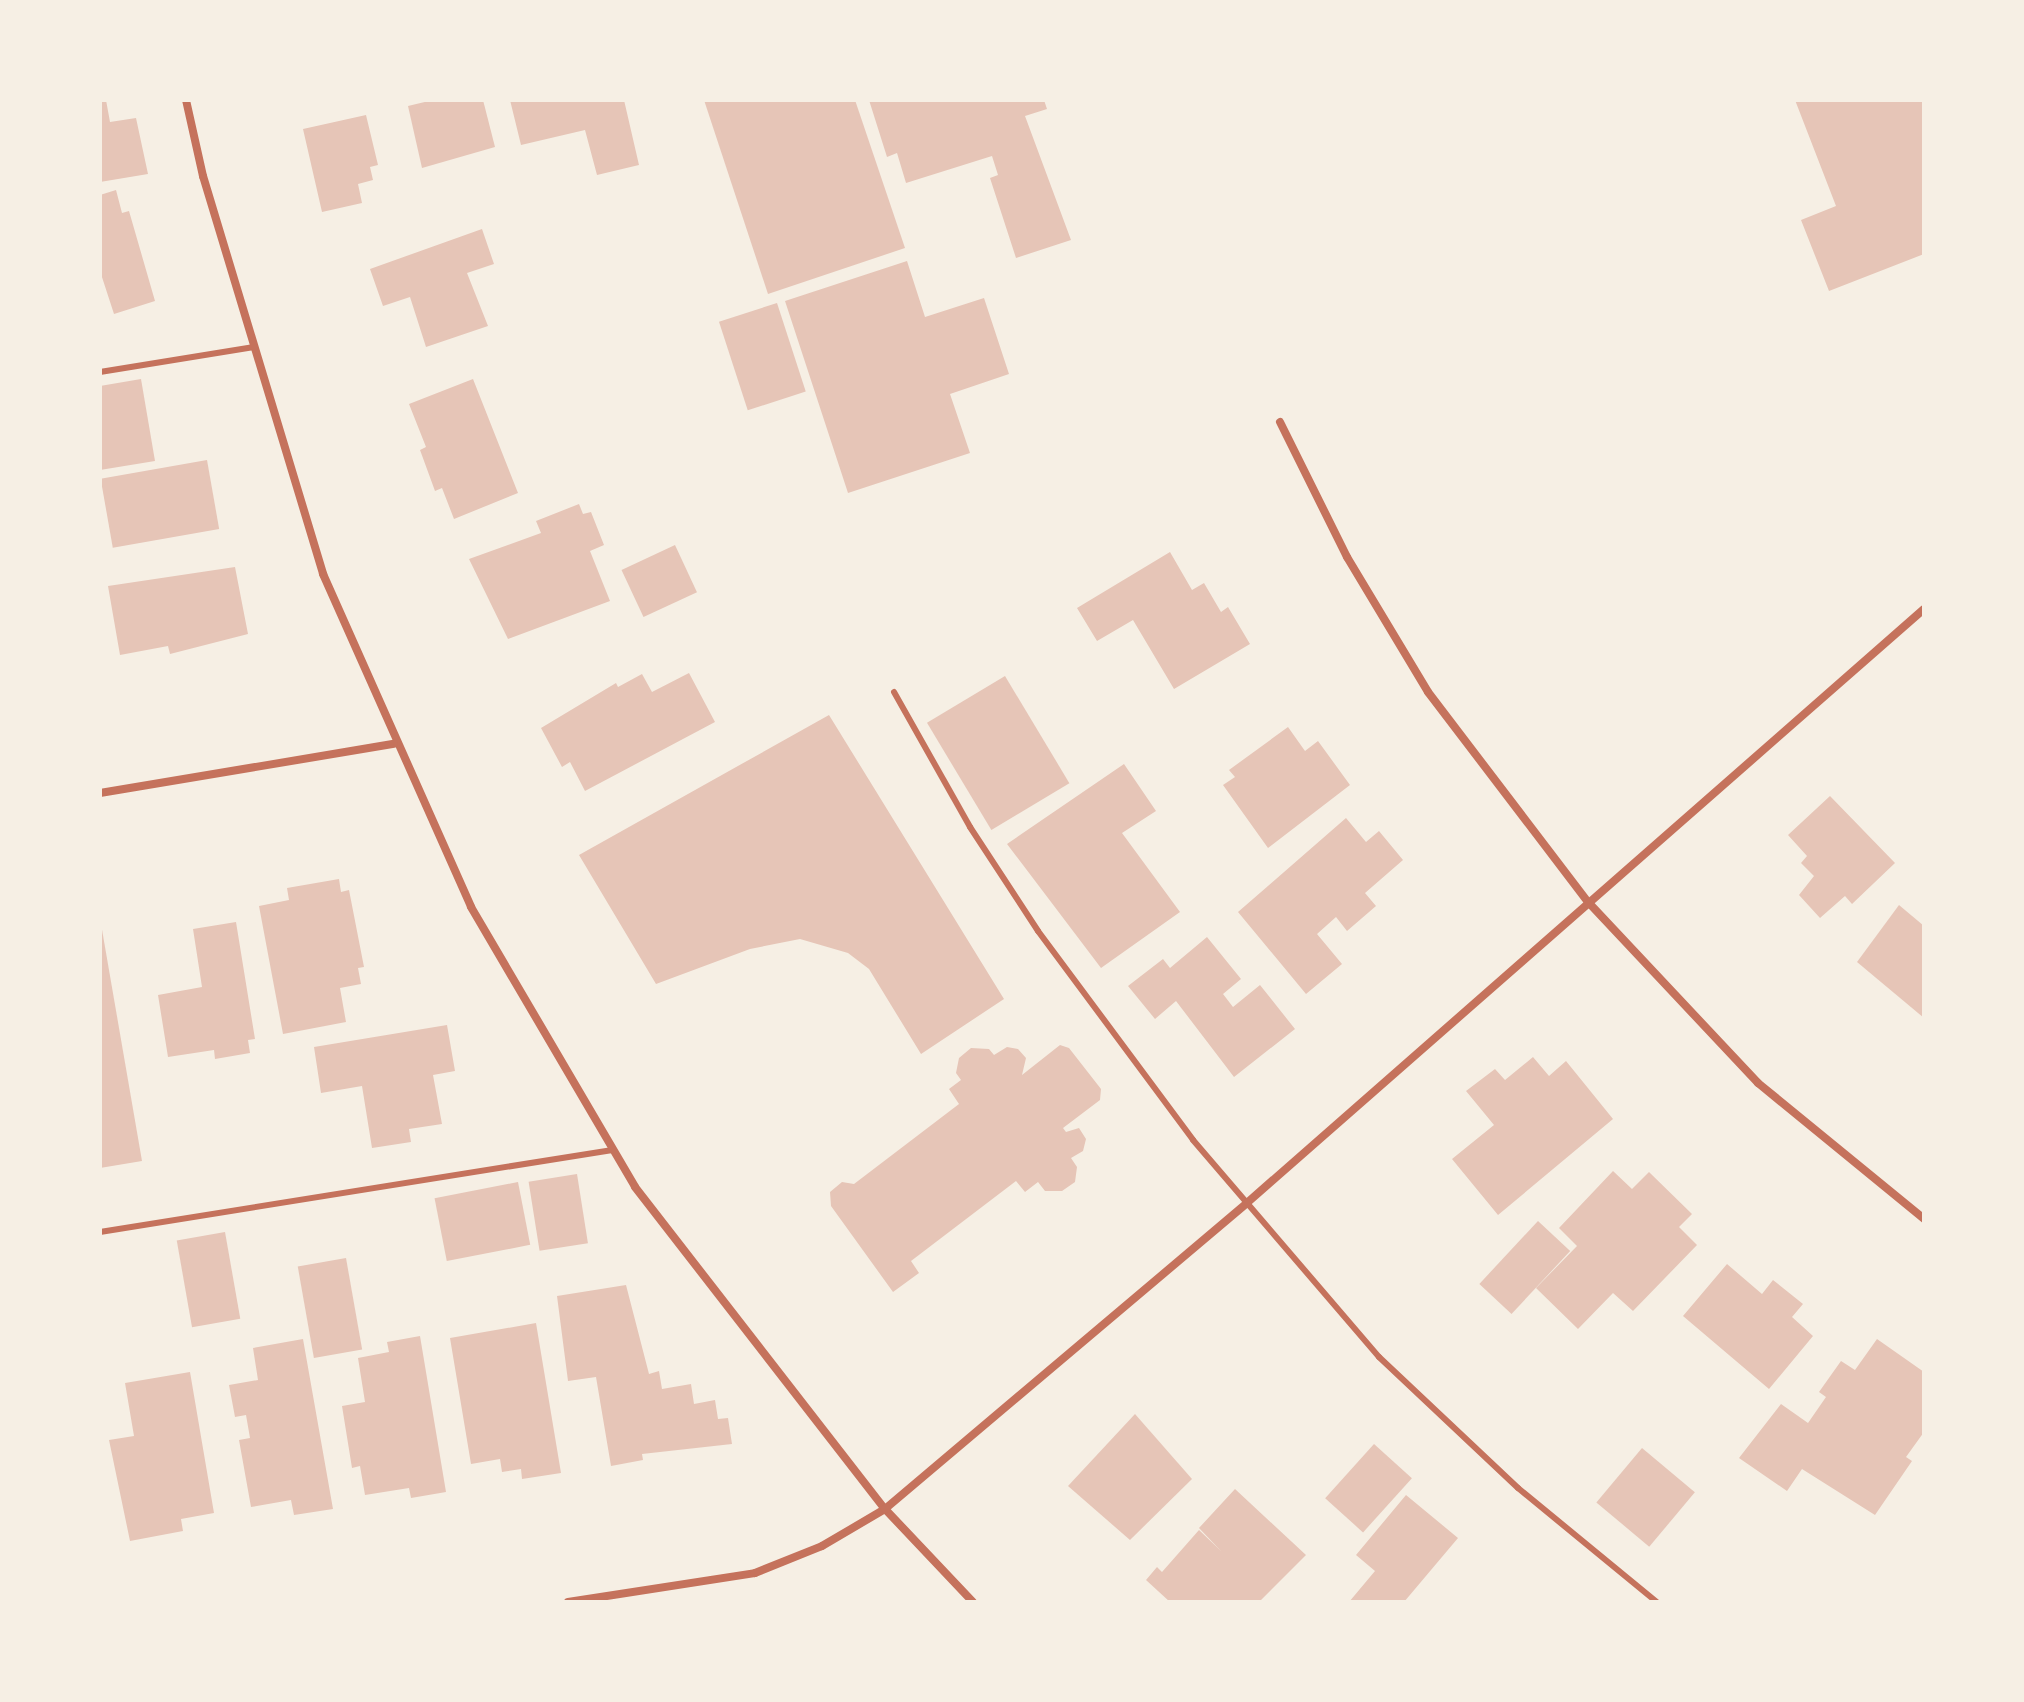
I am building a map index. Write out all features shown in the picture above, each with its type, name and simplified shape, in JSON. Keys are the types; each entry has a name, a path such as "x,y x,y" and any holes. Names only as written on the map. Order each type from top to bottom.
{"street":[{"path":"186,100 203,176 323,574 394,744 471,907 612,1150 753,1344 885,1509 973,1602"},
{"path":"1280,422 1347,557 1428,692 1589,903 1758,1083 1924,1219"},
{"path":"568,1602 755,1573 822,1546 885,1509 1248,1202 1924,609"},
{"path":"100,793 394,744"}],"lane":[{"path":"100,372 254,347"},
{"path":"894,692 970,827 1038,931 1184,1128 1379,1357 1518,1488 1657,1602"},
{"path":"100,1232 612,1150"}],"building":[{"path":"100,100 106,100 110,122 136,118 148,174 100,182"},
{"path":"433,100 483,100 495,147 422,168 408,106"},
{"path":"510,100 624,100 639,165 597,175 585,130 521,145"},
{"path":"704,100 855,100 905,248 768,294"},
{"path":"869,100 1044,100 1047,109 1025,116 1071,240 1016,258 990,178 998,175 992,156 906,183 897,153 887,157"},
{"path":"1795,100 1924,100 1924,254 1829,291 1801,220 1836,206"},
{"path":"366,115 378,165 370,167 373,180 358,184 362,203 322,212 303,129"},
{"path":"116,190 122,213 129,211 155,301 114,314 100,271 100,195"},
{"path":"482,229 494,264 467,273 488,326 426,347 410,297 383,306 370,269"},
{"path":"907,261 925,317 984,298 1009,374 950,394 970,453 848,493 785,301"},
{"path":"777,303 806,391 748,410 719,322"},
{"path":"141,379 155,461 100,470 100,386"},
{"path":"473,379 518,493 454,519 442,488 435,491 420,450 426,447 409,404"},
{"path":"207,460 219,529 113,548 101,479"},
{"path":"579,504 583,514 591,512 604,545 590,551 610,601 508,639 469,559 541,533 536,521"},
{"path":"675,545 697,592 644,617 622,570"},
{"path":"1170,552 1192,590 1204,583 1221,612 1228,607 1250,644 1174,689 1133,620 1097,641 1077,608"},
{"path":"235,567 248,634 170,654 168,646 120,655 108,586"},
{"path":"689,673 715,722 585,791 570,762 562,767 541,728 616,683 618,687 642,674 652,692"},
{"path":"1005,676 1069,783 991,830 927,723"},
{"path":"829,715 1004,999 921,1054 869,969 848,953 800,939 750,949 656,984 579,855"},
{"path":"1288,727 1305,751 1318,741 1350,785 1268,848 1223,785 1235,777 1229,770"},
{"path":"1124,764 1156,811 1122,833 1180,912 1101,968 1007,844"},
{"path":"1830,796 1895,863 1852,904 1845,896 1820,918 1799,895 1814,876 1801,863 1807,856 1788,835"},
{"path":"1346,818 1366,842 1379,831 1403,860 1365,893 1376,906 1347,931 1336,917 1317,934 1342,964 1306,994 1238,912"},
{"path":"339,879 341,892 349,890 364,967 358,968 361,984 340,988 346,1022 283,1034 259,906 289,900 287,888"},
{"path":"1899,905 1924,926 1924,1018 1857,962"},
{"path":"100,918 142,1161 100,1168"},
{"path":"236,922 255,1039 248,1040 250,1053 215,1059 214,1050 168,1057 158,995 202,987 193,929"},
{"path":"1207,937 1241,979 1223,994 1233,1007 1260,985 1295,1029 1234,1077 1176,1001 1155,1019 1128,986 1163,959 1170,968"},
{"path":"447,1025 455,1071 433,1075 442,1124 409,1129 411,1142 372,1148 362,1086 321,1093 314,1047"},
{"path":"1060,1045 1069,1048 1101,1089 1100,1100 1063,1128 1066,1132 1079,1128 1086,1139 1083,1151 1071,1158 1077,1167 1075,1182 1062,1191 1045,1191 1038,1182 1025,1192 1016,1181 911,1261 919,1273 893,1292 831,1206 830,1192 842,1182 854,1184 959,1104 949,1089 961,1080 956,1073 959,1058 971,1048 989,1049 994,1055 1007,1047 1018,1049 1026,1058 1022,1075"},
{"path":"1533,1057 1549,1076 1566,1061 1613,1119 1498,1215 1452,1159 1494,1125 1466,1091 1495,1069 1505,1080"},
{"path":"1613,1171 1632,1189 1649,1172 1692,1214 1679,1227 1697,1245 1633,1311 1613,1293 1578,1329 1536,1288 1577,1246 1559,1228"},
{"path":"577,1174 588,1243 540,1251 529,1182"},
{"path":"518,1182 530,1245 447,1261 435,1198"},
{"path":"1538,1221 1570,1251 1512,1314 1479,1284"},
{"path":"225,1232 240,1319 192,1327 177,1241"},
{"path":"346,1258 362,1350 314,1358 298,1267"},
{"path":"1727,1264 1762,1294 1773,1280 1803,1304 1792,1317 1813,1336 1769,1389 1683,1316"},
{"path":"626,1285 649,1374 659,1371 662,1389 691,1384 694,1404 715,1400 718,1419 728,1418 732,1444 642,1454 643,1460 611,1466 596,1377 568,1381 557,1296"},
{"path":"536,1323 561,1473 522,1479 521,1469 502,1472 500,1459 471,1464 450,1338"},
{"path":"420,1336 446,1492 411,1498 409,1488 365,1495 360,1466 352,1468 342,1406 365,1402 358,1358 389,1352 387,1342"},
{"path":"303,1339 333,1509 294,1515 291,1500 251,1507 239,1440 250,1438 246,1415 235,1417 229,1385 258,1380 253,1348"},
{"path":"1877,1339 1924,1372 1924,1432 1906,1457 1912,1461 1875,1515 1802,1469 1787,1491 1739,1458 1781,1404 1808,1423 1826,1397 1819,1392 1841,1361 1855,1370"},
{"path":"190,1372 214,1513 181,1519 183,1531 130,1541 109,1440 134,1436 125,1383"},
{"path":"1135,1414 1192,1479 1130,1540 1068,1486"},
{"path":"1374,1444 1412,1478 1363,1532 1325,1498"},
{"path":"1642,1448 1695,1492 1649,1547 1596,1502"},
{"path":"1235,1489 1306,1555 1259,1602 1170,1602 1146,1580 1157,1567 1162,1572 1199,1530 1221,1551 1199,1528"},
{"path":"1406,1495 1458,1538 1404,1602 1349,1602 1375,1571 1356,1555"}]}
